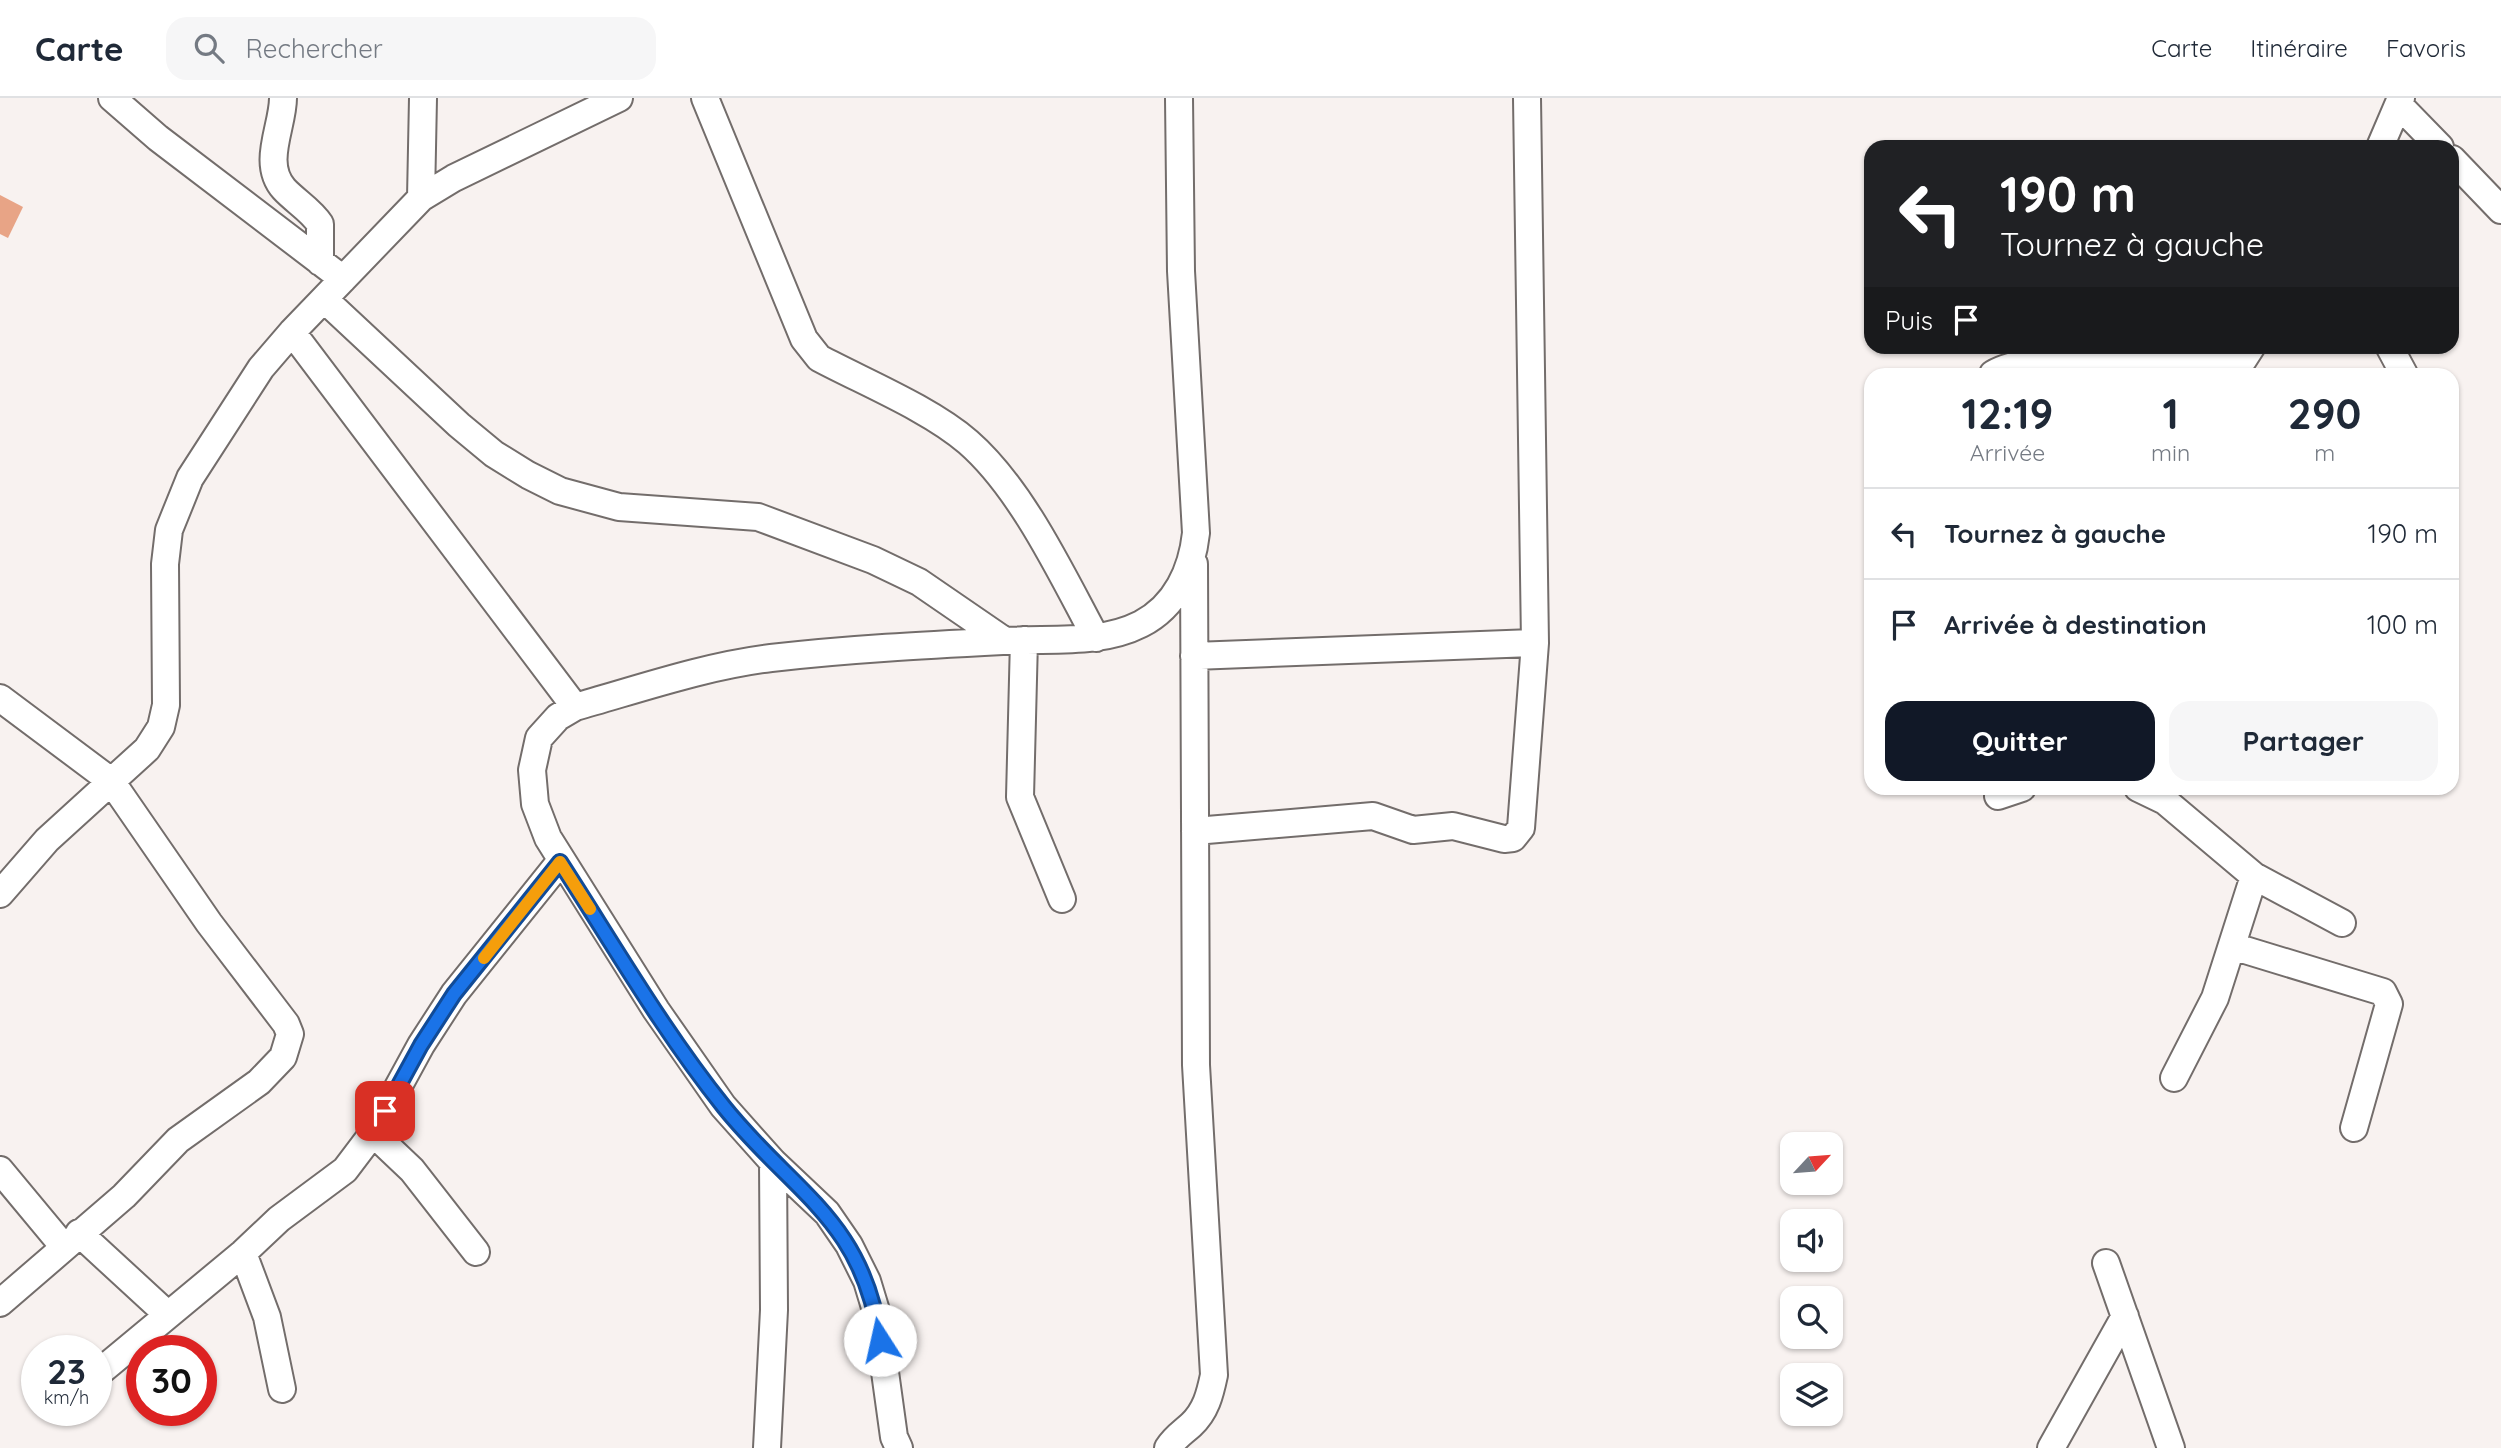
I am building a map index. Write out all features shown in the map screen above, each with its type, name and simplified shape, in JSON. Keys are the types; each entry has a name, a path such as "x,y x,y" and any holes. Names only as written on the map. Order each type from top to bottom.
{"street":[{"path":"112,98 158,138 343,279"},
{"path":"284,98 274,141 276,176 285,190 320,224 320,262"},
{"path":"421,198 423,98"},
{"path":"0,894 47,840 147,749 161,727 166,705 165,564 169,530 178,502 190,478 261,368 421,198 454,178 619,98"},
{"path":"705,98 804,339 811,349 819,358 936,420 967,440 982,456 1048,549 1096,638"},
{"path":"1168,1448 1174,1438 1194,1423 1208,1404 1214,1375 1196,1065 1196,533 1181,271 1179,98"},
{"path":"1195,831 1373,816 1413,830 1453,825 1504,839 1513,838 1521,828 1535,643 1527,98"},
{"path":"2383,140 2400,102 2434,140"},
{"path":"2459,166 2501,210"},
{"path":"324,299 459,425 494,454 560,491 619,507 758,517 873,560 919,582 1015,640"},
{"path":"292,332 575,707"},
{"path":"2009,368 2025,362 2103,361 2228,367 2243,360 2247,354"},
{"path":"899,1448 894,1437 877,1314 867,1281 849,1245 827,1213 773,1162 723,1106 656,1010 560,862 535,804 532,770 539,738 558,717 575,707 726,666 771,658 1015,640 1096,638 1140,625 1162,612 1180,589 1194,558"},
{"path":"1015,640 1020,797 1062,899"},
{"path":"1194,656 1535,643"},
{"path":"0,698 111,781 209,923 286,1024 290,1034 283,1057 259,1082 178,1140 124,1196 0,1303"},
{"path":"2175,795 2254,876 2342,923"},
{"path":"112,1361 243,1253 279,1219 345,1170 373,1133 421,1045 454,994 560,862"},
{"path":"2174,1078 2215,998 2254,876"},
{"path":"2232,946 2383,992 2387,997 2389,1004 2354,1128"},
{"path":"373,1133 412,1170 476,1252"},
{"path":"767,1448 774,1310 773,1162"},
{"path":"0,1170 71,1240 167,1314"},
{"path":"243,1253 267,1317 282,1389"},
{"path":"2106,1263 2171,1448"},
{"path":"2051,1448 2125,1316"}],"building":[{"path":"0,195 23,207 8,238 0,234"}],"slow traffic":[{"path":"484,958 560,862 590,909"}],"route":[{"path":"385,1111 421,1045 454,994 560,862 656,1010 723,1106 773,1162 827,1213 849,1245 867,1281 877,1314 880,1340"}]}
